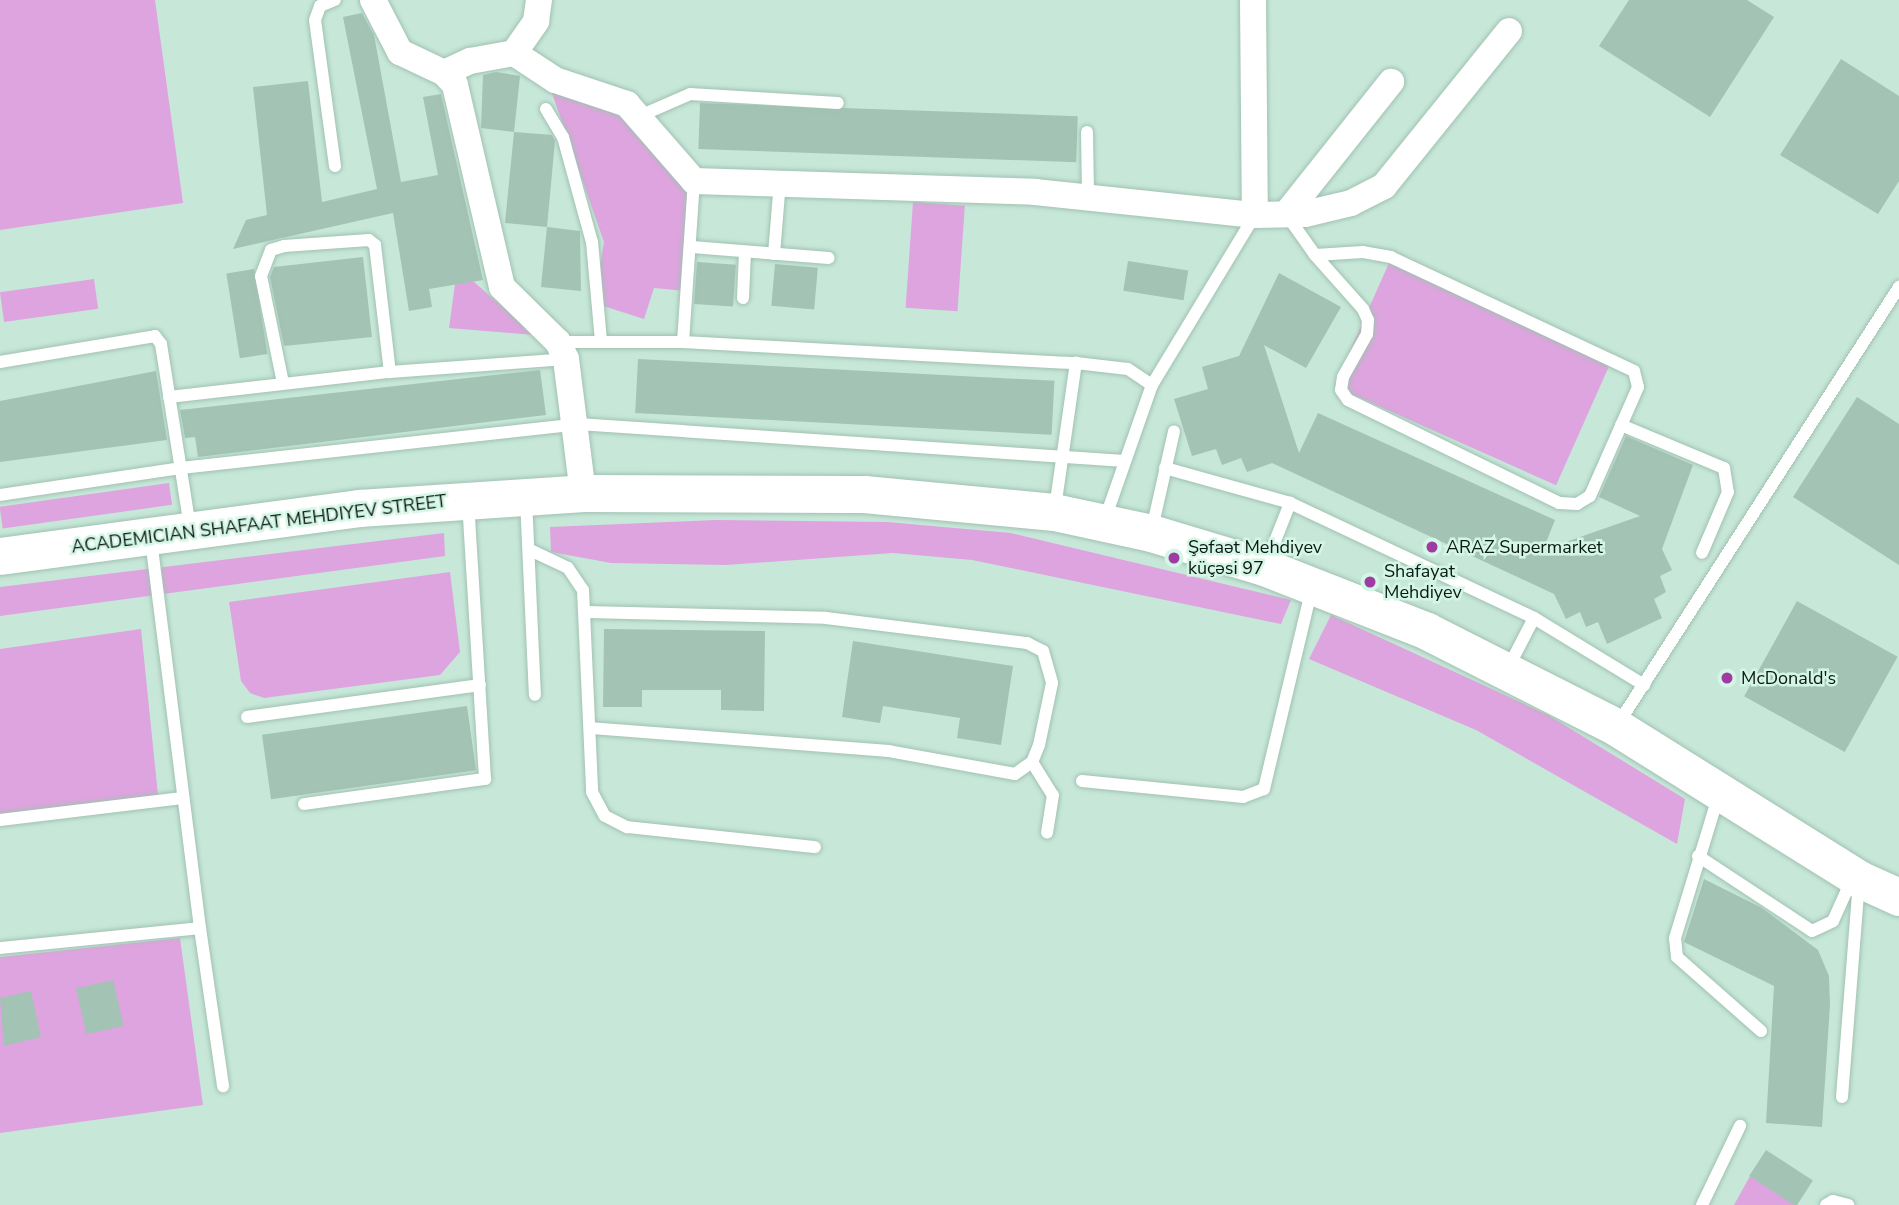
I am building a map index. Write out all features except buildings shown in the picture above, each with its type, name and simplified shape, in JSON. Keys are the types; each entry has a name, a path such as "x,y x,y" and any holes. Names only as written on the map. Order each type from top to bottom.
{"main road":[{"name":"ACADEMICIAN SHAFAAT MEHDIYEV STREET","path":"0,556 190,530 468,499 583,493 864,494 1054,512 1151,533 1264,567 1313,585 1507,668 1616,727 1721,790 1857,878"},
{"path":"1857,878 1899,897"},
{"path":"1857,878 1899,918"}],"street":[{"path":"373,0 400,52 444,73 460,100 502,287 562,350 578,424 583,493"},
{"path":"514,53 536,21 540,0"},
{"path":"1253,0 1255,215"},
{"path":"444,73 470,61 514,53 555,80 627,104 642,116 694,181 780,181 1088,197 1255,215 1286,215 1351,203 1384,186 1509,31"},
{"path":"1286,215 1391,82"}],"lane":[{"path":"335,0 320,6 315,20 335,166"},
{"path":"642,116 691,94 838,103"},
{"path":"547,109 563,137 592,242 601,340"},
{"path":"1087,132 1088,197"},
{"path":"683,342 692,247 694,181"},
{"path":"774,254 780,181"},
{"path":"1104,523 1152,385 1255,215"},
{"path":"1286,215 1315,256 1368,320 1367,334 1343,377 1341,390 1348,400 1568,504 1590,496 1638,387 1634,371 1622,361 1391,257 1363,252 1315,256"},
{"path":"283,383 261,276 271,250 284,246 369,240 375,245 390,372"},
{"path":"692,247 829,258"},
{"path":"743,298 745,252"},
{"path":"1616,727 1899,287"},
{"path":"0,362 155,336 169,397 190,530"},
{"path":"169,397 562,350 601,340 1076,363 1128,369 1152,385"},
{"path":"1054,512 1076,363"},
{"path":"0,495 181,468 578,424 1125,461"},
{"path":"1621,425 1724,468 1728,492 1702,553"},
{"path":"1151,533 1174,431"},
{"path":"1166,468 1290,503 1534,618 1644,685"},
{"path":"526,496 535,695"},
{"path":"304,804 480,783 485,779 468,499"},
{"path":"1264,567 1290,503"},
{"path":"150,535 223,1086"},
{"path":"530,550 578,578 587,612 592,792 605,816 626,827 815,847"},
{"path":"1082,781 1243,797 1264,789 1313,585"},
{"path":"587,612 826,618 1027,643 1043,651 1052,683 1032,762 1015,774 889,751 592,728"},
{"path":"1507,668 1534,618"},
{"path":"247,717 480,685"},
{"path":"1032,762 1052,795 1047,833"},
{"path":"1721,790 1698,856 1675,938 1677,957 1761,1031"},
{"path":"0,820 183,798"},
{"path":"1698,856 1812,931 1833,921 1857,878"},
{"path":"1842,1097 1857,878"},
{"path":"0,948 200,928"},
{"path":"1702,1205 1740,1126"},
{"path":"1826,1205 1848,1205"}],"shaded area":[{"path":"0,0 155,0 183,203 0,230"},
{"path":"547,79 636,105 699,198 686,291 654,288 644,319 594,303 604,242"},
{"path":"913,202 965,206 957,311 906,308"},
{"path":"1389,263 1611,362 1556,485 1334,386"},
{"path":"94,279 98,309 4,322 0,292"},
{"path":"473,281 534,335 449,328 455,284"},
{"path":"169,483 172,505 3,529 0,507"},
{"path":"716,520 887,522 1011,533 1291,600 1281,624 972,560 893,553 726,565 611,563 551,552 550,527"},
{"path":"444,533 445,556 0,616 0,587"},
{"path":"450,572 460,652 440,675 264,698 250,693 241,681 229,602"},
{"path":"1331,615 1548,715 1685,799 1677,844 1476,730 1309,659"},
{"path":"141,629 158,795 0,814 0,649"},
{"path":"180,938 203,1105 0,1133 0,957"},
{"path":"1750,1176 1795,1205 1734,1205"}],"place":[{"name":"ARAZ Supermarket","path":"1432,547"},
{"name":"Şəfaət Mehdiyev küçəsi 97","path":"1174,558"},
{"name":"Shafayat Mehdiyev","path":"1370,582"},
{"name":"McDonald's","path":"1727,678"}]}
